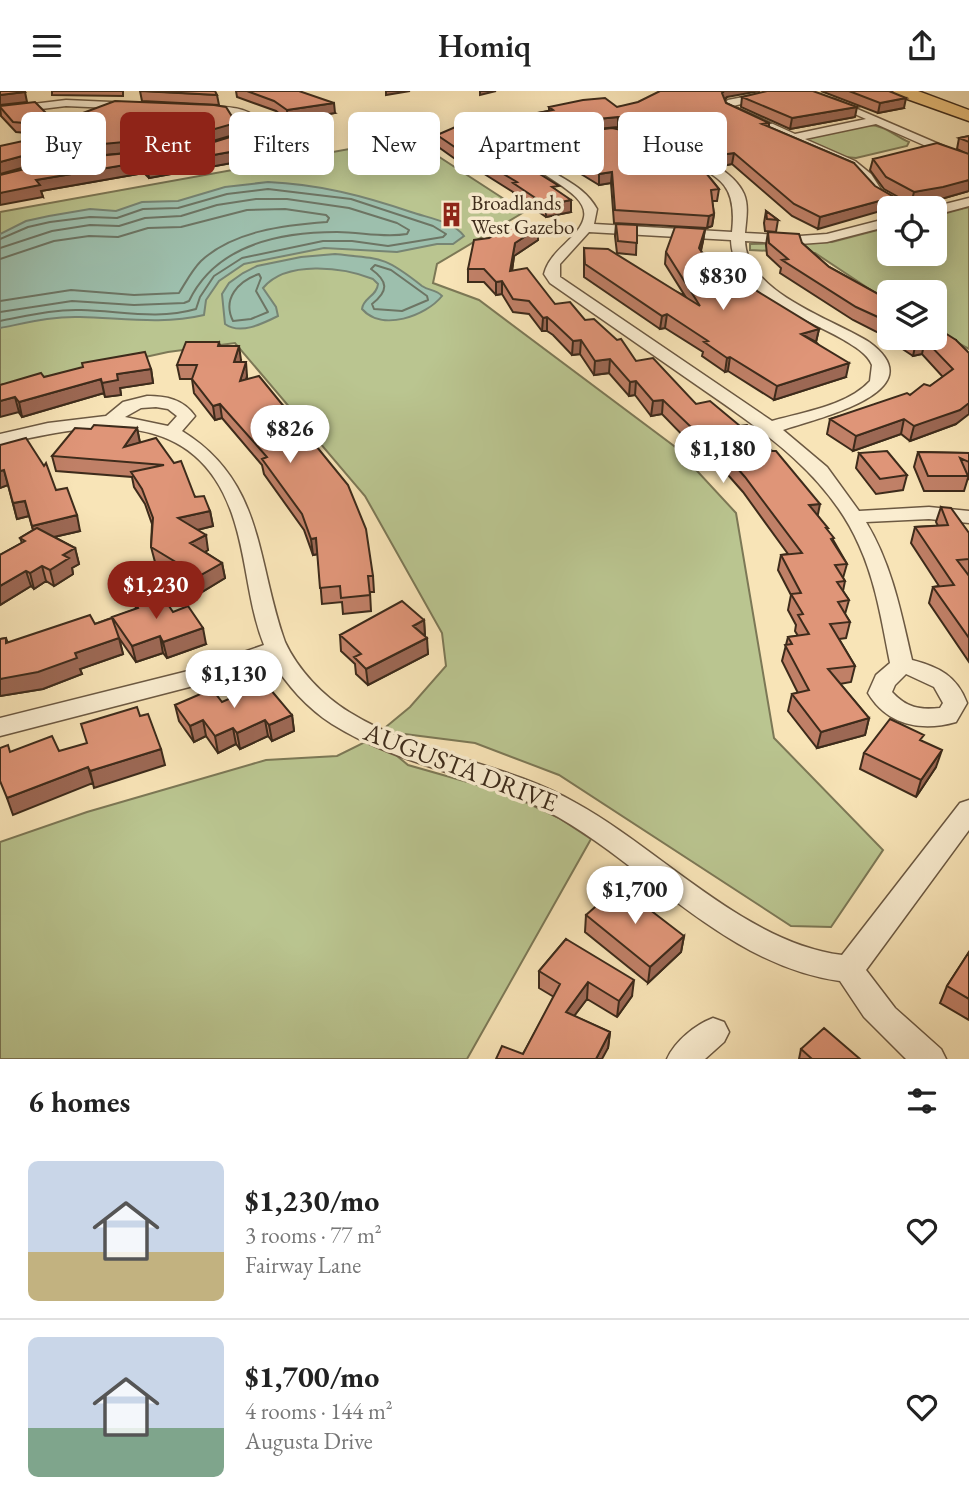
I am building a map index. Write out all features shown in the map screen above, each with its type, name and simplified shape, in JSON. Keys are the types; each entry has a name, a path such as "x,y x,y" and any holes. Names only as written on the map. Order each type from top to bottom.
{"main road":[{"path":"902,91 969,116"},
{"path":"925,91 969,107"}],"street":[{"path":"790,91 732,102 722,107 852,164 867,177 877,194 881,196"},
{"path":"822,97 969,161"},
{"path":"0,111 47,104 87,103 146,107"},
{"path":"76,112 87,103"},
{"path":"193,109 238,112 251,118 259,127 258,131 247,139 215,147"},
{"path":"794,138 879,120"},
{"path":"918,149 931,146"},
{"path":"852,164 865,161"},
{"path":"552,175 573,188 587,202 590,216 586,228 554,261 551,274 555,280 770,428 820,471 855,517 869,543 882,576 902,664"},
{"path":"720,175 737,191 742,209 737,238 740,260 754,280 863,345 887,375 863,395 770,428"},
{"path":"947,208 969,202"},
{"path":"586,228 815,240 877,225"},
{"name":"AUGUSTA DRIVE","path":"0,440 64,425 110,422 172,433 199,449 236,500 244,519 276,649 291,672 313,696 340,717 401,749 528,788 567,809 763,943 814,965 832,970 849,969"},
{"path":"855,517 929,513 969,517"},
{"path":"0,727 193,678 276,649"},
{"path":"930,1059 867,1001 849,969 969,812"},
{"path":"683,1059 713,1032"}],"green space":[{"path":"869,125 885,129 909,142 907,146 856,158 845,157 807,140 808,137"},
{"path":"348,149 348,175 440,175 440,157 454,167 454,175 467,175 524,212 437,264 433,283 479,300 674,446 736,513 774,738 883,850 831,927 791,926 559,775 475,743 381,731 410,707 446,666 442,633 365,496 235,343 168,352 0,389 0,212 229,171 229,175 334,175 334,152"},
{"path":"969,207 969,349 947,337 947,280 877,280 877,294 815,253 750,250 750,244 832,242 877,230 877,266 947,266 947,213"},
{"path":"369,740 391,751 408,765 506,793 559,818 591,839 467,1059 0,1059 0,842 87,812 266,760 337,756"}],"water":[{"path":"268,182 323,188 376,201 447,223 464,236 453,244 437,244 397,252 324,248 244,264 219,281 206,300 204,315 157,320 60,318 0,328 0,234 26,221 49,216 90,209 116,211 142,202 178,201 225,187"},
{"path":"335,254 390,264 442,296 426,310 415,315 404,319 381,319 362,309 377,288 378,284 373,279 331,269 300,270 273,279 263,288 276,307 278,316 244,328 237,329 225,324 222,294 229,283 243,273 257,266 301,257"}],"building":[{"path":"0,91 24,91 25,92 0,95"},
{"path":"146,91 215,91 217,95"},
{"path":"247,91 299,91 334,103 287,110 274,101"},
{"path":"660,91 724,91 722,93 726,103 769,123 762,124 854,163 875,186 892,196 877,196 877,202 820,217 794,204 734,153 727,154 727,112 618,112 618,117 604,118 604,112 542,112 553,110 549,107 583,100 605,98 617,107 638,102"},
{"path":"767,91 813,91 857,107 792,118 742,97"},
{"path":"849,91 889,91 906,98 880,103"},
{"path":"115,101 214,105 226,107 229,112 229,125 215,129 215,112 120,112 120,142 106,144 106,112 86,112"},
{"path":"35,102 45,112 21,112 21,123 13,122 0,107 0,106"},
{"path":"454,128 454,147 440,137 440,134"},
{"path":"604,129 618,129 618,175 708,175 719,189 711,190 714,214 709,216 615,210 612,172 604,173"},
{"path":"229,137 229,152 215,155 215,142"},
{"path":"21,141 21,156 0,162 0,146"},
{"path":"937,143 969,154 969,180 914,192 886,177 873,159"},
{"path":"120,154 120,166 106,168 106,155"},
{"path":"21,170 21,175 65,175 36,180 40,185 0,193 0,175"},
{"path":"505,175 541,175 559,186 552,187 571,200 546,205 513,183 517,182"},
{"path":"766,211 778,220 767,219"},
{"path":"517,222 538,228 515,243 510,271 527,268 555,304 570,302 585,320 594,319 617,340 621,339 636,361 653,358 696,404 710,401 740,426 747,425 772,451 776,451 820,504 809,505 828,528 834,538 831,539 847,564 835,565 845,581 837,582 849,600 838,602 850,622 830,624 855,666 828,669 869,718 821,732 792,694 809,690 785,645 792,644 788,637 809,634 798,615 803,614 791,594 801,593 781,555 802,553 745,477 701,427 693,429 663,400 653,401 636,381 630,382 610,359 595,361 581,340 573,341 547,317 543,318 529,301 513,299 502,281 496,282 484,269 468,269 474,240 489,238"},
{"path":"616,224 637,225 637,243 618,241"},
{"path":"675,227 705,229 699,248 714,270 721,269 819,329 801,334 849,363 777,386 730,357 727,358 704,342 708,341 667,314 662,316 585,264 584,248 608,249 700,306 666,252"},
{"path":"768,232 799,234 802,243 829,267 877,293 877,317 856,307 782,260 788,259 769,243"},
{"path":"947,334 969,353 969,403 960,410 914,426 904,419 856,436 830,419 907,393 910,395 924,384 930,386 953,369 935,350 947,350"},
{"path":"186,342 219,342 218,346 239,346 234,362 246,362 240,381 259,376 348,485 366,529 373,576 368,576 370,595 341,598 340,586 320,588 316,538 311,539 302,514 262,459 267,457 220,404 213,406 192,379 197,365 177,365"},
{"path":"145,352 151,369 117,374 118,380 102,383 101,379 19,402 15,397 0,401 0,385 41,373 44,377 83,367 82,363"},
{"path":"94,425 137,428 124,447 156,438 174,463 181,461 195,497 204,496 210,511 178,518 206,535 190,543 222,563 199,576 151,547 153,518 142,489 131,472 164,465 52,456 75,428 91,429"},
{"path":"26,438 44,466 46,463 56,490 67,488 77,515 32,526 25,501 13,503 4,470 0,471 0,445"},
{"path":"887,451 907,475 880,479 859,453"},
{"path":"918,452 969,453 969,462 960,458 968,476 928,476"},
{"path":"941,507 951,508 969,533 969,559 957,560 969,576 969,638 933,587 954,585 915,527 948,525"},
{"path":"37,528 75,548 63,555 69,558 50,570 42,566 30,573 26,571 0,586 0,555 25,541 20,538"},
{"path":"161,594 173,612 188,606 203,628 163,642 160,636 132,646 112,617 138,608 135,603"},
{"path":"402,601 424,620 413,626 427,638 366,669 354,657 361,654 340,635"},
{"path":"90,615 95,624 112,618 119,638 75,653 77,658 38,672 0,679 0,639 6,638 6,643"},
{"path":"265,683 292,715 269,725 265,720 237,733 233,728 215,736 203,720 190,726 175,705 212,689 222,702"},
{"path":"137,707 140,716 148,714 161,749 90,771 88,767 7,798 0,781 0,748 8,745 10,752 52,736 59,751 87,743 81,724"},
{"path":"890,719 924,735 920,740 942,750 921,780 864,753"},
{"path":"619,886 684,936 650,967 586,915"},
{"path":"566,939 634,980 619,1001 588,982 566,1012 610,1032 596,1059 496,1059 502,1046 523,1054 560,984 539,971"},
{"path":"969,952 969,999 947,986"},
{"path":"824,1028 860,1059 812,1059 801,1049"}],"place":[{"name":"Broadlands West Gazebo","path":"451,214"}]}
